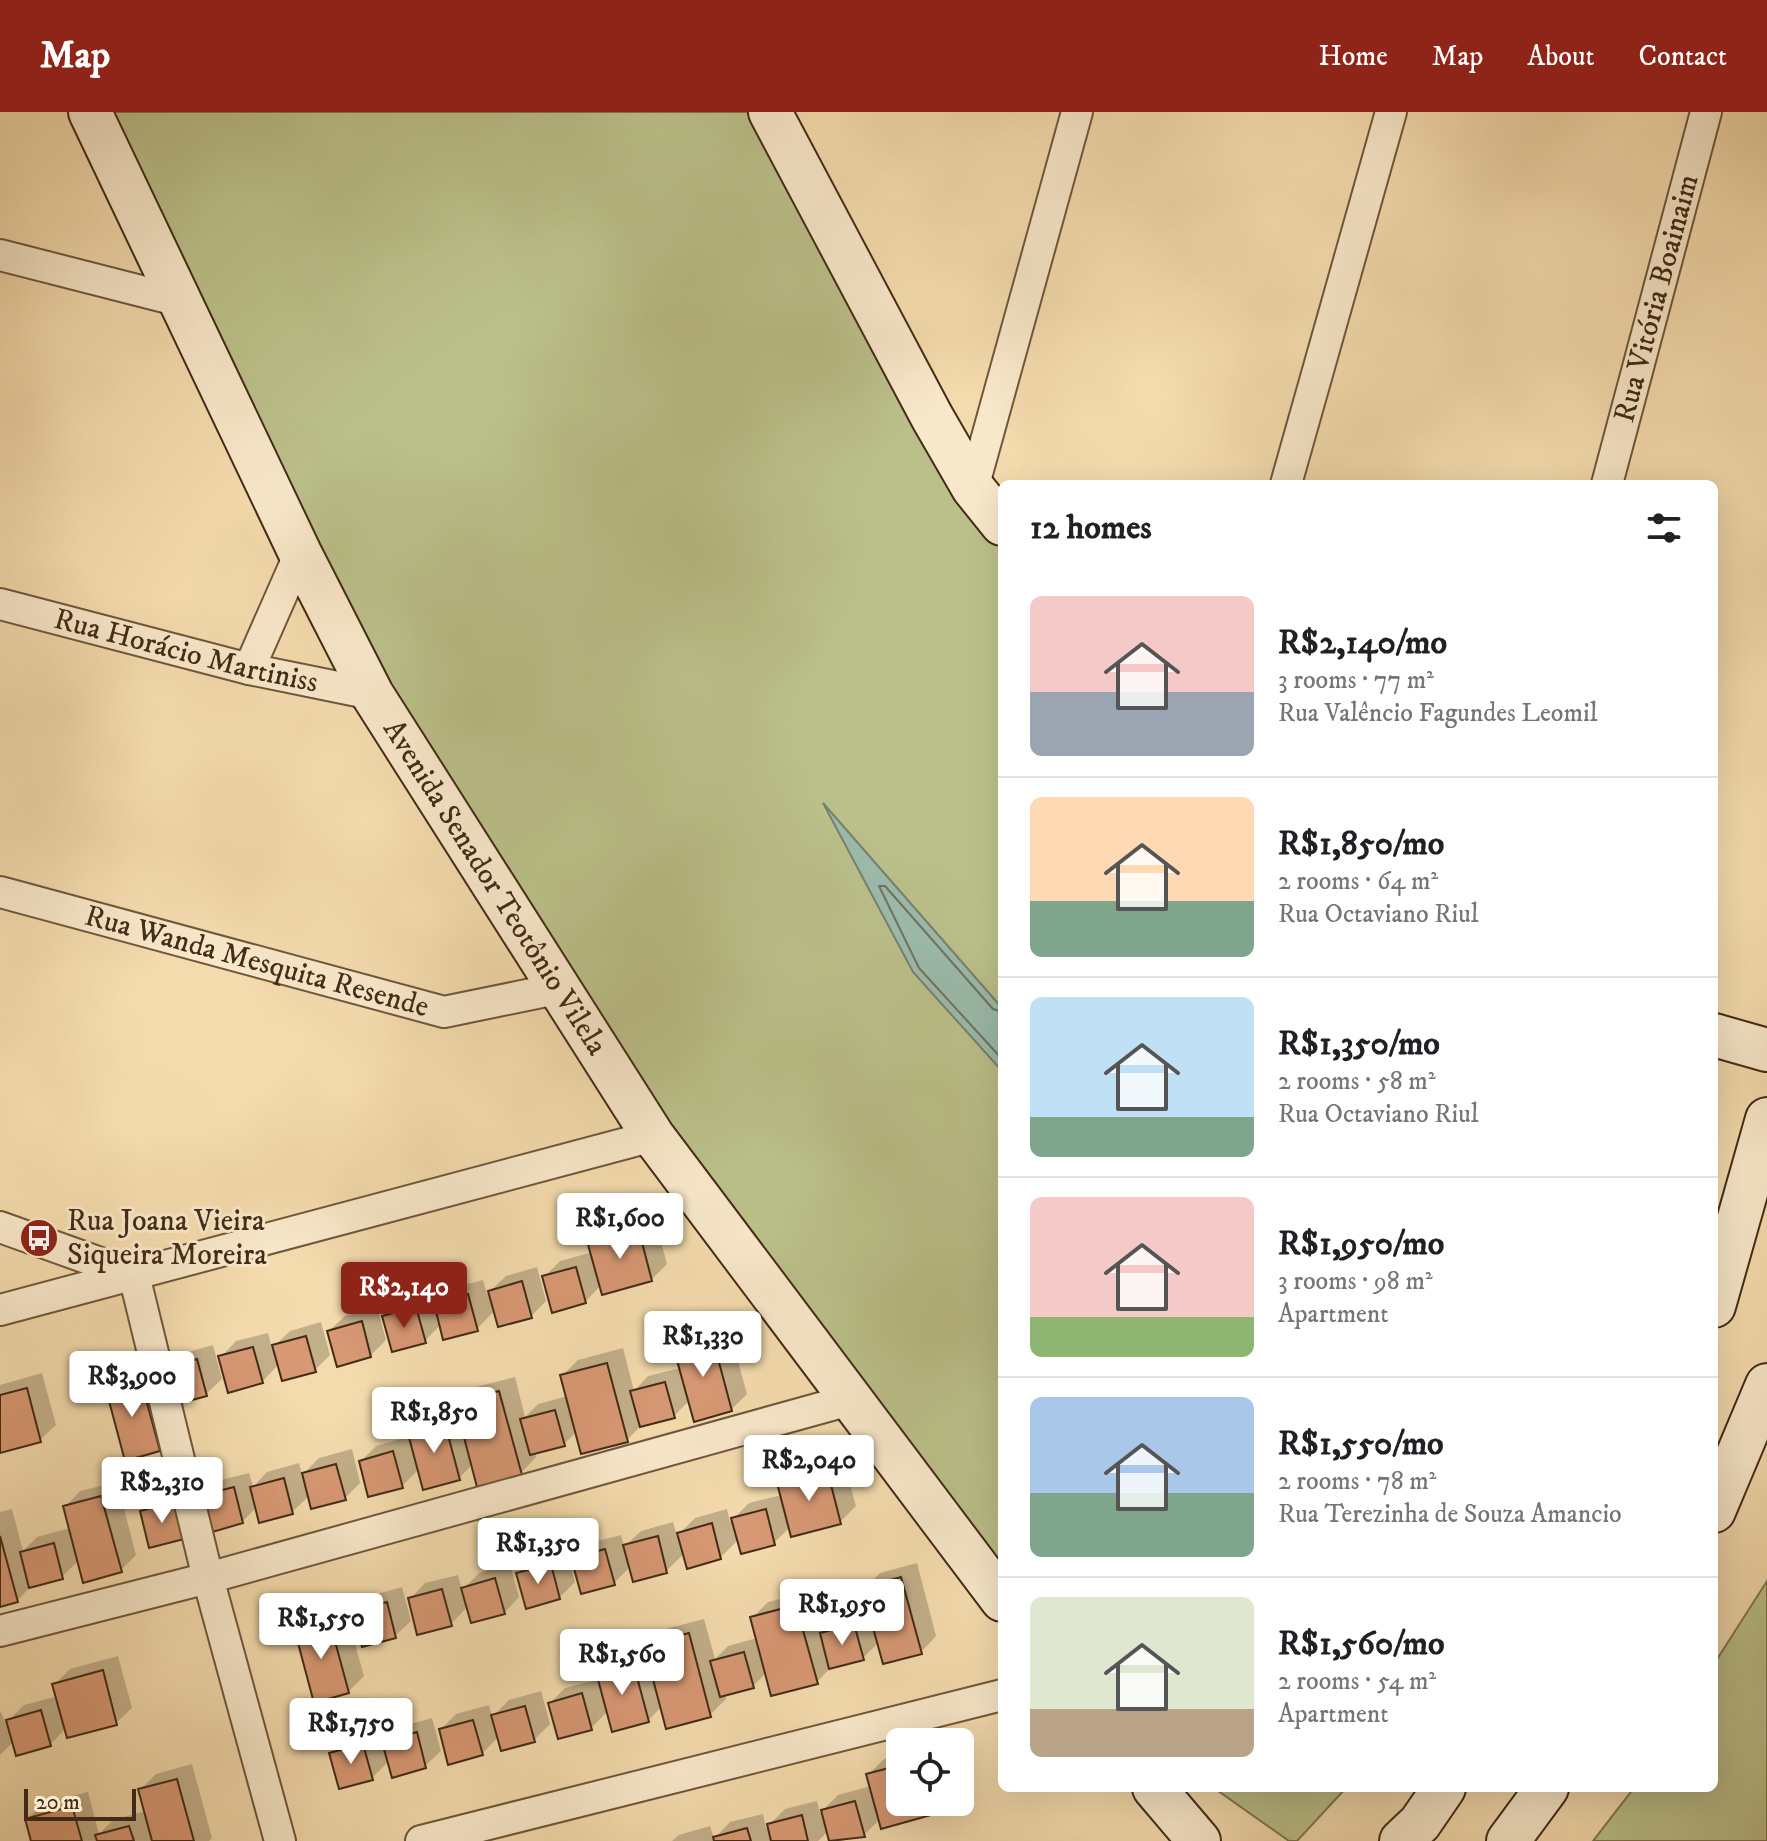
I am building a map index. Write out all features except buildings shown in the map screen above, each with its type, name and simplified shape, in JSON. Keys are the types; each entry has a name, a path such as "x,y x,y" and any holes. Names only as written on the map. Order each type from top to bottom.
{"street":[{"name":"Avenida Senador Teotônio Vilela","path":"90,112 300,553 372,694 653,1136 998,1595"},
{"path":"770,112 973,488 998,519"},
{"path":"973,488 1077,112"},
{"path":"1287,480 1391,112"},
{"name":"Rua Vitória Boainaim","path":"1608,480 1706,112"},
{"path":"0,255 180,301"},
{"path":"249,669 300,553"},
{"name":"Rua Horácio Martiniss","path":"0,604 249,669 372,694"},
{"name":"Rua Wanda Mesquita Resende","path":"0,892 444,1012 561,988"},
{"path":"1718,1036 1767,1050"},
{"path":"1718,1292 1767,1119"},
{"path":"0,1310 653,1136"},
{"path":"0,1227 134,1275"},
{"path":"134,1275 208,1578 280,1841"},
{"path":"1718,1501 1767,1385"},
{"path":"0,1631 208,1578 853,1399"},
{"path":"421,1841 998,1696"},
{"path":"1157,1792 1199,1841"},
{"path":"1401,1841 1420,1823 1441,1792"},
{"path":"1508,1841 1544,1792"}],"green space":[{"path":"102,112 773,112 998,522 998,1589 656,1134 387,700"},
{"path":"1767,1581 1767,1841 1593,1841 1631,1792 1718,1792 1718,1658"},
{"path":"1220,1792 1342,1792 1297,1841 1289,1841"}],"water":[{"path":"823,803 998,1003 998,1067 913,972"}],"place":[{"name":"Rua Joana Vieira Siqueira Moreira","path":"39,1238"}]}
